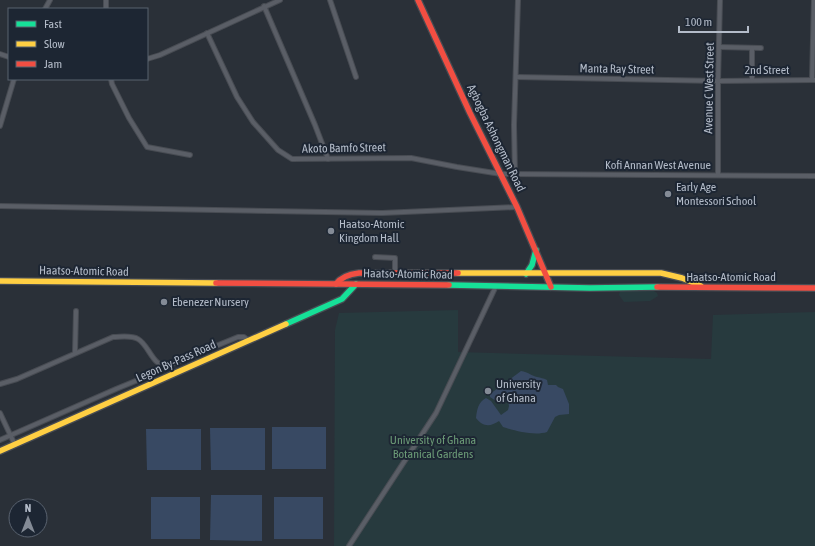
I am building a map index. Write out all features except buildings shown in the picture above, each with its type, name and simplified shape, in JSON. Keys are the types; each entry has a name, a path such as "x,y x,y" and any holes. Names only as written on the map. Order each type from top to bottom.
{"street":[{"path":"148,59 160,55 264,6 280,0"},
{"path":"330,0 356,76"},
{"name":"Agbogba Ashongman Road","path":"418,0 470,113 517,207 551,287"},
{"path":"515,174 514,125 518,0"},
{"name":"Avenue C West Street","path":"718,175 720,0"},
{"path":"813,80 814,0"},
{"path":"264,6 328,159"},
{"name":"Akoto Bamfo Street","path":"207,33 237,97 253,122 278,150 292,159 411,158 501,174"},
{"path":"719,47 761,48"},
{"path":"752,48 752,80"},
{"name":"Manta Ray Street","path":"516,78 718,81"},
{"path":"0,126 14,80"},
{"path":"111,80 129,118 147,147 190,155"},
{"name":"2nd Street","path":"718,81 813,80"},
{"name":"Kofi Annan West Avenue","path":"501,174 815,176"},
{"path":"0,206 382,213 517,207"},
{"path":"526,274 532,265 536,250"},
{"path":"375,257 395,258 395,273"},
{"path":"336,284 342,277 352,274 661,274 682,278 702,287"},
{"name":"Haatso-Atomic Road","path":"0,281 551,287 815,288"},
{"name":"Legon By-Pass Road","path":"0,451 342,299 356,284"},
{"path":"349,546 436,413 496,286"},
{"path":"75,353 76,311"},
{"path":"0,384 113,337 128,336 138,339 158,363 163,366 167,366 238,337 244,337 249,341"},
{"path":"0,440 155,373"},
{"path":"0,413 14,445"}],"green space":[{"path":"620,291 654,291 658,296 650,301 624,302 619,295"},
{"name":"University of Ghana Botanical Gardens","path":"458,310 458,352 711,359 713,315 815,312 815,546 334,546 335,330 339,313"}],"water":[{"path":"521,371 547,380 548,385 556,385 563,389 569,404 569,414 555,417 547,432 531,433 519,431 503,427 499,421 487,425 481,423 476,418 477,409 486,398 491,401 501,415 508,410 508,401 496,401 490,397 490,394"},
{"path":"272,427 326,427 326,469 272,469"},
{"path":"210,428 265,428 265,470 211,470"},
{"path":"146,429 201,429 201,470 147,470"},
{"path":"211,495 262,495 262,541 210,540"},
{"path":"151,497 200,497 200,539 151,539"},
{"path":"274,497 323,497 323,539 274,539"}],"traffic: fast":[{"path":"526,274 532,265 536,250"},
{"path":"286,324 342,299 356,284"},
{"path":"449,285 590,288 657,287"}],"traffic: slow":[{"path":"458,273 661,273 682,278 701,286"},
{"path":"0,281 216,283"},
{"path":"0,451 286,324"}],"traffic: jam":[{"path":"418,0 470,113 517,207 551,287"},
{"path":"336,284 346,276 359,273 458,273"},
{"path":"216,283 449,285"},
{"path":"657,287 815,288"}],"place":[{"name":"Early Age Montessori School","path":"668,194"},
{"name":"Haatso-Atomic Kingdom Hall","path":"331,231"},
{"name":"Ebenezer Nursery","path":"164,302"},
{"name":"University of Ghana","path":"488,391"}]}
